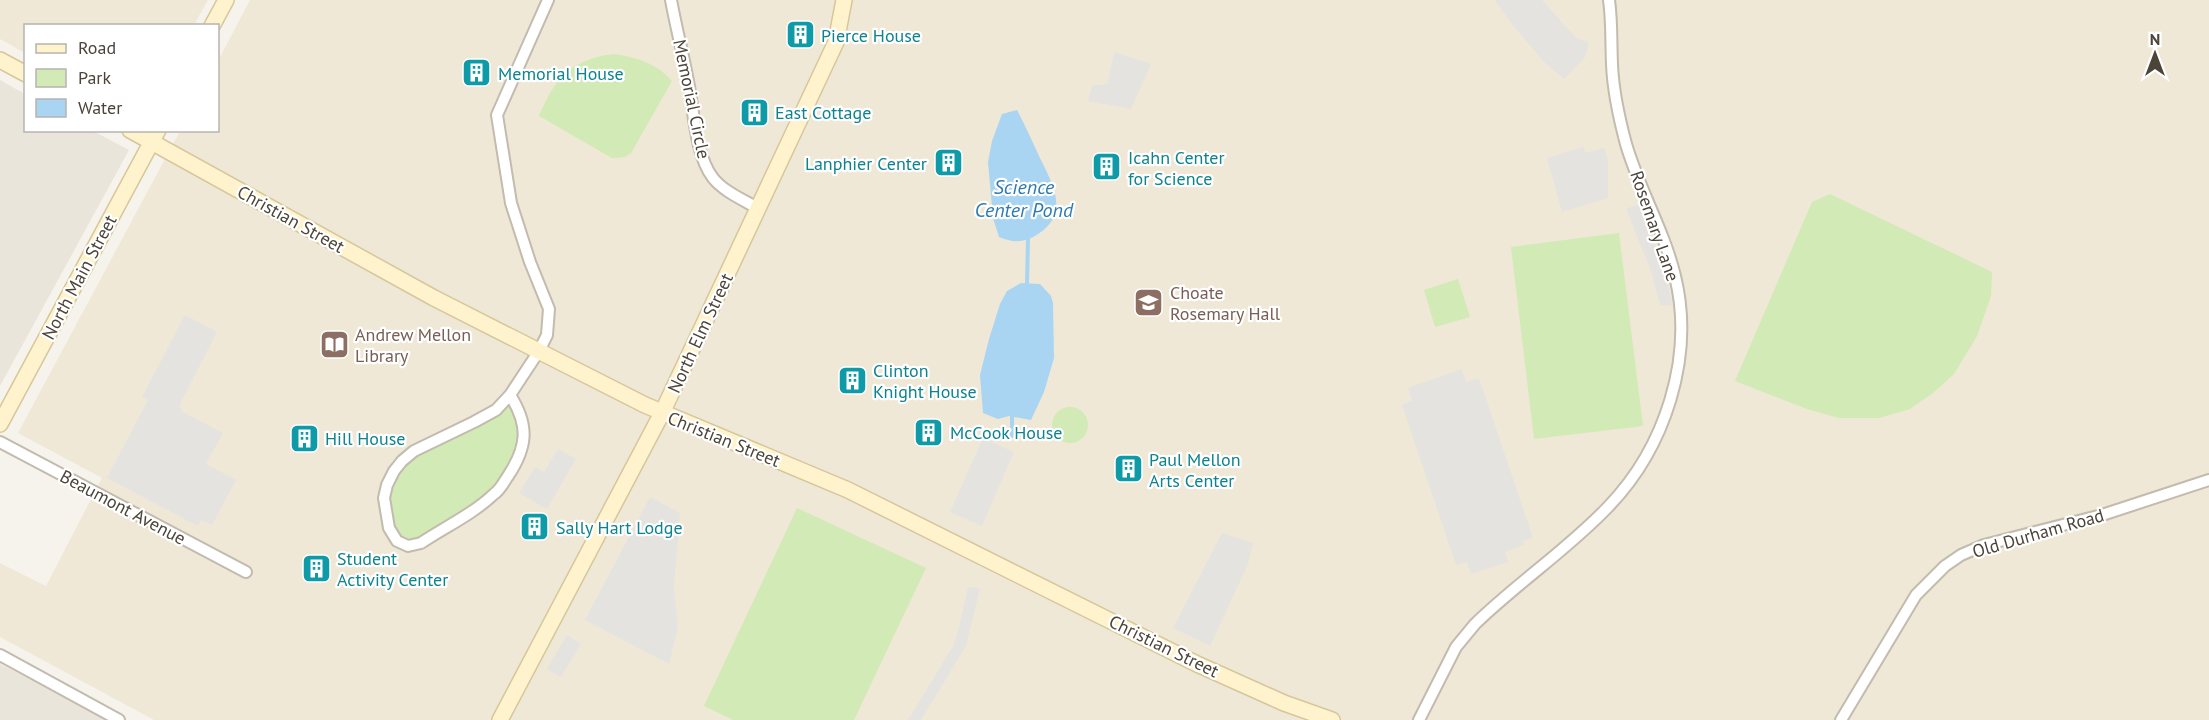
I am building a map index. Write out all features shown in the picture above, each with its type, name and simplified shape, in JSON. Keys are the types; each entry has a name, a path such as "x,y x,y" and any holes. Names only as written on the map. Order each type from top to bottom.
{"main road":[{"path":"213,24 225,0"},
{"name":"North Elm Street","path":"500,720 662,413 836,42 844,0"},
{"path":"0,60 24,73"},
{"name":"Christian Street","path":"137,132 155,137 434,298 662,413 848,490 1197,664 1284,703 1332,720"},
{"name":"North Main Street","path":"0,424 155,137"}],"street":[{"path":"510,395 518,407 524,424 524,442 513,468 496,494 421,543 408,546 397,541 389,528 384,498 387,485 402,461 414,451 496,410 510,395 547,335 549,309 530,262 511,203 496,114 548,0"},
{"name":"Memorial Circle","path":"670,0 706,167 725,189 759,209"},
{"name":"Rosemary Lane","path":"1419,720 1456,647 1475,624 1601,514 1635,474 1655,438 1672,394 1680,364 1682,320 1676,277 1626,146 1616,105 1609,0"},
{"name":"Beaumont Avenue","path":"0,442 246,572"},
{"name":"Old Durham Road","path":"1841,720 1916,596 1945,566 1961,555 1984,545 2102,515 2209,480"},
{"path":"0,655 119,720"}],"shaded area":[{"path":"0,0 208,0 195,24 24,24 24,52 0,39"},
{"name":"Choate Rosemary Hall","path":"250,0 2209,0 2209,720 154,720 0,637 0,563 46,586 102,478 18,433 179,132 219,132 219,59"},
{"path":"1495,0 1542,0 1576,38 1589,43 1585,57 1564,79 1544,62"},
{"path":"1114,52 1151,64 1131,109 1088,101 1092,85 1108,83"},
{"path":"0,80 24,93 24,132 95,132 129,150 0,386"},
{"path":"1583,147 1586,153 1604,148 1608,160 1608,198 1562,212 1547,158"},
{"path":"1639,204 1665,270 1672,305 1660,305 1651,271 1626,209"},
{"path":"185,315 217,332 179,406 183,412 223,433 206,464 236,480 212,525 201,520 198,526 107,478 148,400 142,397"},
{"path":"1462,369 1466,382 1479,378 1533,538 1523,541 1524,545 1505,552 1508,562 1471,574 1467,562 1456,565 1402,405 1412,401 1408,388"},
{"path":"983,438 1014,452 982,526 950,512"},
{"path":"558,449 576,459 547,509 519,493 535,467 544,472"},
{"path":"650,497 680,513 674,587 678,627 669,664 585,620"},
{"path":"1222,533 1253,543 1248,564 1210,646 1173,628"},
{"path":"968,587 980,588 966,646 921,720 908,720 953,646"},
{"path":"567,635 581,644 561,677 547,669"},
{"path":"0,664 108,720 0,720"}],"green space":[{"path":"613,54 645,62 672,81 631,153 625,157 612,158 539,116 551,91 566,73 586,61"},
{"path":"1830,194 1992,272 1991,296 1977,336 1954,374 1910,409 1879,418 1839,418 1807,409 1735,381 1812,202"},
{"path":"1619,233 1643,426 1534,439 1511,247"},
{"path":"1458,279 1470,317 1435,327 1424,290"},
{"path":"513,399 524,442 496,494 408,546 387,519 387,485 423,446"},
{"path":"1070,407 1083,412 1088,425 1083,438 1070,443 1057,438 1052,425 1057,412"},
{"path":"797,508 926,568 854,720 733,720 704,706"}],"water":[{"name":"Science Center Pond","path":"1017,110 1056,197 1054,217 1048,226 1033,237 1019,241 999,237 993,218 988,162 992,141 1002,114"},
{"path":"1021,283 1040,284 1051,296 1054,358 1044,392 1031,420 1009,416 998,419 983,413 980,375 1000,304 1007,291"}],"waterway":[{"path":"1027,284 1028,239"},
{"path":"1012,416 1012,436"}],"place":[{"name":"Pierce House","path":"800,35"},
{"name":"Memorial House","path":"477,73"},
{"name":"East Cottage","path":"754,112"},
{"name":"Lanphier Center","path":"948,163"},
{"name":"Icahn Center for Science","path":"1107,167"},
{"name":"Choate Rosemary Hall","path":"1149,302"},
{"name":"Andrew Mellon Library","path":"334,344"},
{"name":"Clinton Knight House","path":"852,380"},
{"name":"McCook House","path":"929,432"},
{"name":"Hill House","path":"304,438"},
{"name":"Paul Mellon Arts Center","path":"1128,469"},
{"name":"Sally Hart Lodge","path":"535,527"},
{"name":"Student Activity Center","path":"316,568"}]}
